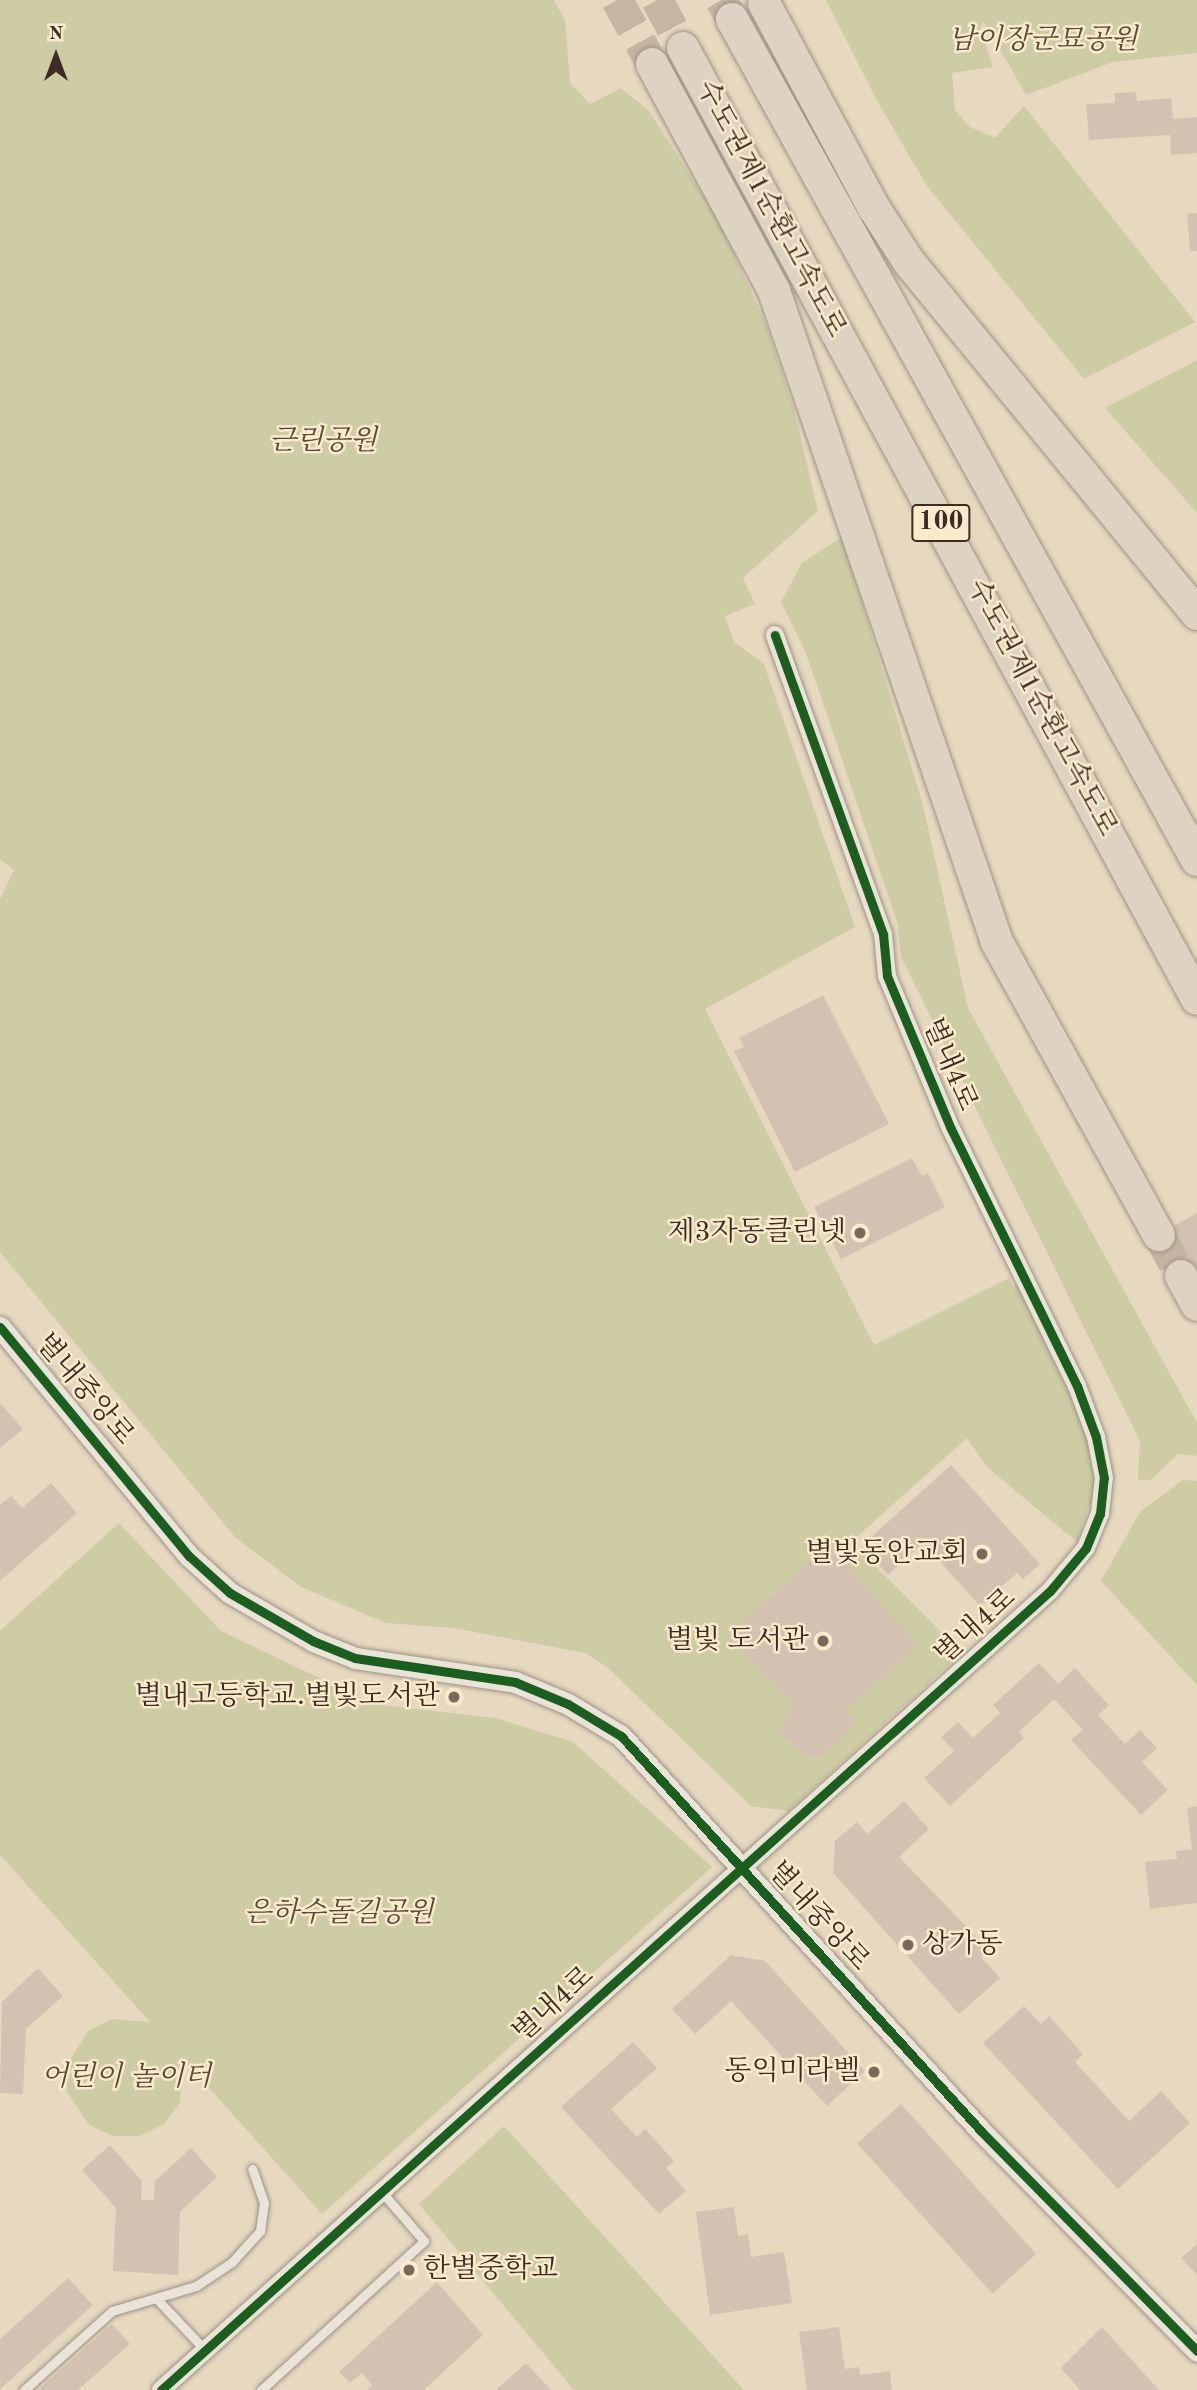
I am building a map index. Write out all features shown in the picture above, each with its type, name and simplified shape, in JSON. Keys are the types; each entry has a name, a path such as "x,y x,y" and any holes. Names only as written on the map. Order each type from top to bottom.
{"highway":[{"path":"764,3 874,208 909,262 1197,614"},
{"name":"수도권제1순환고속도로","path":"732,19 1197,860"},
{"name":"수도권제1순환고속도로","path":"683,48 1197,999"},
{"path":"652,64 774,291 998,942 1159,1235"},
{"path":"1181,1276 1197,1305"}],"street":[{"name":"별내4로","path":"161,2390 1050,1591 1086,1548 1100,1514 1104,1478 1096,1437 1077,1386 951,1129 887,976 883,934 775,635"},
{"name":"별내중앙로","path":"0,1328 133,1483 190,1556 230,1593 274,1621 355,1658 504,1679 568,1704 621,1736 981,2131 1197,2351"}],"lane":[{"path":"24,2390 112,2311 196,2286 232,2262 260,2231 264,2203 252,2169"},
{"path":"261,2390 424,2241 381,2191"},
{"path":"156,2298 205,2350"}],"green space":[{"name":"근린공원","path":"0,0 554,0 565,20 570,83 590,104 621,88 649,111 719,220 766,325 794,409 818,511 743,578 755,604 725,616 734,642 764,664 855,927 705,1009 874,1345 1009,1278 1013,1286 1018,1284 1093,1446 1098,1493 1088,1508 1077,1542 987,1467 967,1438 851,1542 962,1653 788,1811 751,1806 607,1667 585,1653 453,1628 386,1623 301,1587 235,1537 0,1252 0,899 14,870 0,859"},
{"name":"남이장군묘공원","path":"826,0 1197,0 1197,53 1113,62 1026,95 984,22 980,28 993,67 952,73 955,110 970,127 995,138 1024,106 1195,322 1084,379 927,186 875,97"},
{"path":"1197,360 1197,513 1105,408"},
{"path":"842,537 923,805 968,1008 1197,1423 1197,1456 1178,1454 1150,1480 1138,1480 1140,1441 901,957 898,925 806,653 781,602 802,563"},
{"path":"1183,1480 1197,1481 1197,1685 1101,1581 1140,1512"},
{"name":"은하수돌길공원","path":"119,1523 221,1631 374,1704 495,1718 573,1742 712,1867 322,2214 184,2060 180,2103 164,2124 140,2136 113,2136 89,2125 67,2092 67,2065 88,2031 112,2019 150,2022 0,1855 0,1631"},
{"path":"504,2126 744,2390 574,2390 419,2204"}],"building":[{"path":"1136,92 1137,101 1171,98 1173,119 1197,117 1197,153 1171,155 1170,135 1089,140 1086,104 1115,103 1115,93"},
{"path":"1197,213 1197,251 1190,251 1187,214"},
{"path":"823,995 889,1124 795,1172 734,1051 744,1047 739,1038"},
{"name":"제3자동클린넷","path":"912,1158 922,1176 928,1173 945,1207 841,1259 814,1207"},
{"path":"1197,1213 1197,1267 1170,1282 1147,1241"},
{"path":"0,1403 23,1429 0,1448"},
{"path":"951,1465 1040,1564 1023,1579 1017,1573 980,1606 923,1543 888,1575 871,1557 879,1550 869,1539"},
{"path":"51,1483 77,1513 0,1581 0,1505 11,1496 22,1508"},
{"name":"별빛 도서관","path":"828,1545 917,1645 844,1711 856,1723 820,1756 811,1758 780,1734 792,1702 728,1636"},
{"path":"1039,1663 1058,1684 1075,1668 1109,1705 1098,1715 1125,1744 1140,1730 1157,1748 1142,1762 1168,1790 1141,1815 1071,1740 1083,1730 1054,1699 1019,1732 1024,1738 950,1806 924,1778 954,1751 941,1737 958,1722 973,1738 1000,1713 993,1705"},
{"path":"904,1801 929,1829 899,1857 989,1950 981,1957 1000,1978 959,2014 833,1873 835,1841 857,1822 867,1834"},
{"path":"1197,1806 1197,1903 1150,1909 1145,1862 1177,1859 1176,1851 1192,1849 1187,1808"},
{"path":"731,1955 765,1961 865,2071 827,2106 731,2001 695,2034 672,2009"},
{"path":"38,1968 63,1996 26,2029 23,2094 0,2093 2,2002"},
{"path":"1024,2006 1041,2024 1049,2016 1083,2054 1075,2062 1129,2121 1161,2091 1190,2123 1118,2189 983,2043"},
{"path":"633,2042 657,2068 611,2109 637,2137 645,2129 674,2161 666,2168 686,2191 659,2214 561,2107"},
{"path":"901,2104 1036,2254 992,2294 857,2143"},
{"path":"110,2145 142,2181 141,2200 154,2200 155,2181 191,2148 217,2177 180,2212 178,2275 113,2271 116,2208 82,2170"},
{"path":"734,2207 738,2236 748,2234 751,2257 784,2252 792,2303 710,2315 696,2212"},
{"path":"1197,2244 1197,2275 1181,2258"},
{"path":"68,2278 93,2305 0,2389 0,2339"},
{"name":"한별중학교","path":"437,2282 483,2335 424,2390 367,2390 372,2385 362,2373 350,2383 339,2372"},
{"path":"112,2324 130,2344 78,2390 38,2390"},
{"path":"839,2327 845,2369 859,2367 860,2375 890,2371 892,2390 807,2390 799,2332"},
{"path":"1102,2327 1159,2390 1080,2390 1061,2368"},
{"name":"한별중학교","path":"526,2363 551,2390 496,2390"}],"tunnel":[{"path":"617,0 652,64"},
{"path":"657,0 683,48"},
{"path":"721,0 732,19"},
{"path":"1159,1235 1181,1276"}],"cycle path":[{"path":"161,2390 1050,1591 1086,1548 1100,1514 1104,1478 1096,1437 1077,1386 951,1129 887,976 883,934 775,635"},
{"path":"0,1327 189,1556 230,1593 313,1641 355,1658 515,1682 568,1704 621,1736 981,2131 1197,2351"}],"place":[{"name":"제3자동클린넷","path":"860,1233"},
{"name":"별빛동안교회","path":"982,1554"},
{"name":"별빛 도서관","path":"823,1641"},
{"name":"별내고등학교.별빛도서관","path":"454,1697"},
{"name":"상가동","path":"908,1945"},
{"name":"동익미라벨","path":"874,2072"},
{"name":"한별중학교","path":"409,2270"}],"park label":[{"name":"어린이 놀이터","path":"126,2078"}]}
